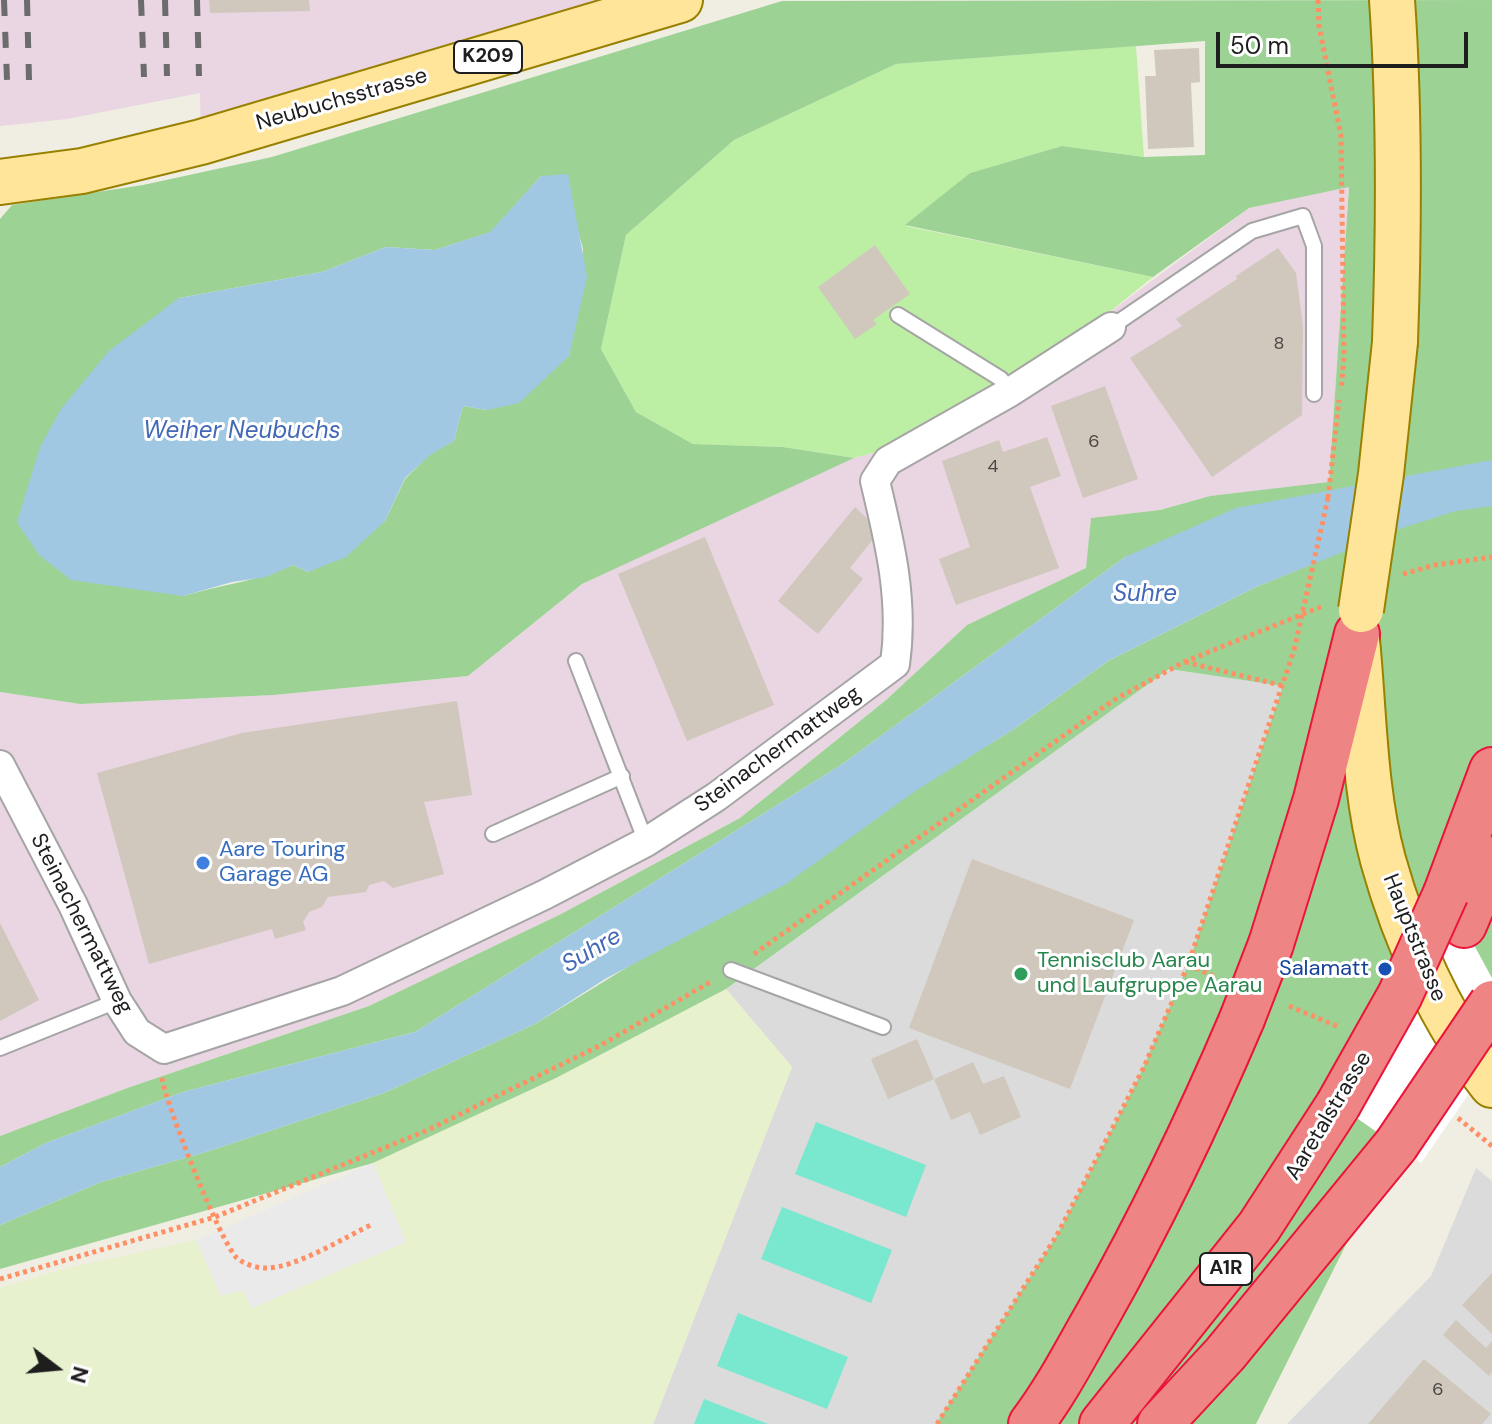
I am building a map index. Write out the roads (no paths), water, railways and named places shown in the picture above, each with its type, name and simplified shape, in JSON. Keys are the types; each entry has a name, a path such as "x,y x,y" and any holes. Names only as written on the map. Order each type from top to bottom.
{"highway":[{"path":"1031,1424 1070,1365 1148,1227 1242,1019 1271,944 1316,799 1359,622"},
{"name":"Aaretalstrasse","path":"1455,909 1492,770"},
{"name":"Aaretalstrasse","path":"1138,1424 1278,1247 1366,1124 1400,995 1455,909 1492,859"},
{"path":"1160,1424 1225,1354 1366,1124 1492,1003"},
{"name":"Aaretalstrasse","path":"1102,1424 1259,1227 1366,1124"}],"main road":[{"name":"Neubuchsstrasse","path":"0,182 82,171 201,142 680,0"},
{"name":"Hauptstrasse","path":"1390,2 1398,99 1399,232 1395,342 1381,474 1359,622 1382,857 1402,918 1438,1001 1471,1059 1492,1085"}],"street":[{"name":"Steinachermattweg","path":"0,765 73,905 117,1001 137,1032 164,1049 342,991 544,895 646,842 716,797 895,664 900,628 894,561 875,481 888,461 1010,392 1111,327"}],"lane":[{"name":"Steinachermattweg","path":"1111,327 1252,231 1303,216 1314,246 1314,394"},
{"path":"898,315 1001,379 1010,392"},
{"path":"576,661 646,842"},
{"path":"493,834 622,776"},
{"path":"731,970 883,1027"},
{"path":"0,1048 117,1001"}],"water":[{"name":"Weiher Neubuchs","path":"568,174 587,277 569,356 519,403 487,410 463,406 454,441 430,455 405,478 385,521 346,557 308,572 293,565 266,577 232,582 183,596 71,580 39,555 17,522 40,447 61,409 109,351 179,298 322,272 386,247 435,250 490,232 541,176"},
{"name":"Suhre","path":"1492,460 1492,506 1456,511 1405,527 1256,587 1108,661 1014,729 914,792 786,884 605,979 535,1024 384,1093 209,1151 101,1182 0,1225 0,1167 46,1143 183,1092 415,1032 844,763 1125,557 1236,508"}],"railway":[{"path":"4,0 7,80"},
{"path":"27,0 29,80"},
{"path":"141,0 144,77"},
{"path":"165,0 167,76"},
{"path":"197,0 199,76"}],"place":[{"name":"Aare Touring Garage AG","path":"203,863"},
{"name":"Salamatt","path":"1385,969"},
{"name":"Tennisclub Aarau und Laufgruppe Aarau","path":"1021,974"}]}
